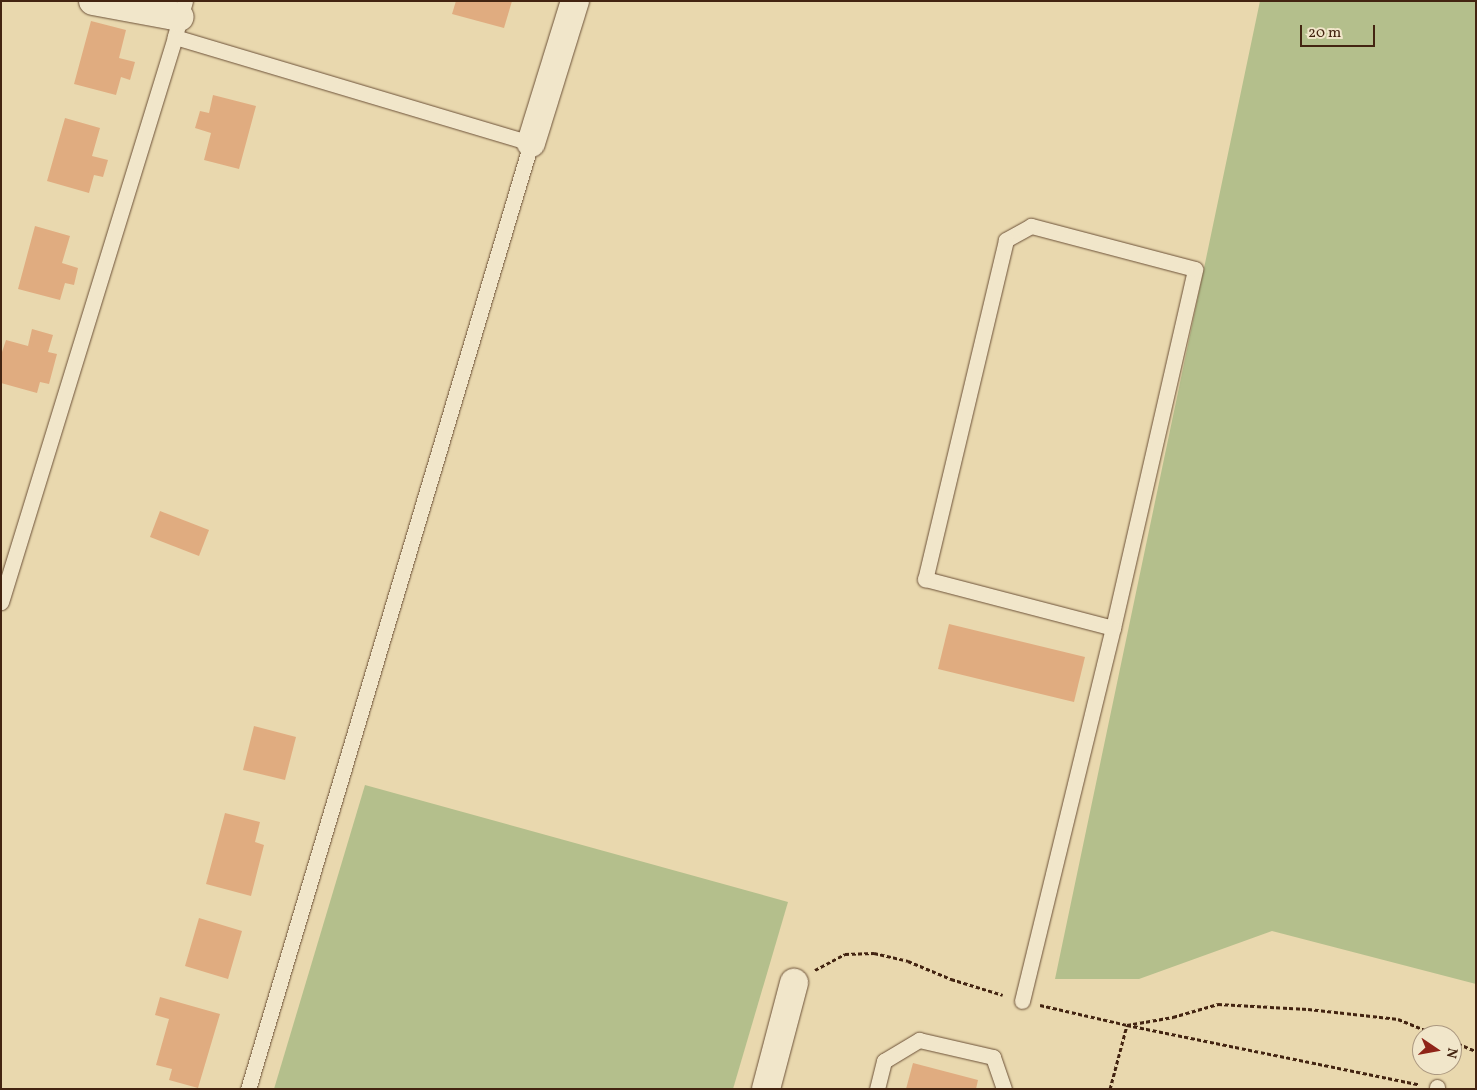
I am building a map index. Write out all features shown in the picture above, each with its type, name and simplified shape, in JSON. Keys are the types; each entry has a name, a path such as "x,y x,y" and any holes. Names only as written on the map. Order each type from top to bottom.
{"street":[{"path":"93,1 180,19"},
{"path":"531,143 575,1"},
{"path":"766,1089 794,984"}],"lane":[{"path":"1,602 180,19 531,143 248,1089"},
{"path":"1022,1001 1113,628 1195,269 1031,226 1006,240 925,578 1113,628"},
{"path":"877,1089 884,1061 919,1040 992,1057 1004,1089"}],"path":[{"path":"794,984 823,964 845,954 874,953 908,961 952,979 1022,1001 1127,1025 1437,1088"},
{"path":"1127,1025 1173,1017 1218,1004 1308,1009 1398,1019 1413,1025"},
{"path":"1110,1089 1127,1025"},
{"path":"1462,1045 1476,1051"}],"green space":[{"path":"1260,1 1476,1 1476,984 1272,931 1139,979 1055,979"},
{"path":"365,785 788,902 733,1089 274,1089"}],"building":[{"path":"456,1 512,1 504,28 452,14"},
{"path":"91,21 126,30 119,58 135,62 130,80 121,77 116,95 74,84"},
{"path":"213,95 256,106 239,169 204,160 211,133 195,128 200,111 209,113"},
{"path":"65,118 100,128 92,156 108,160 103,177 94,175 89,193 47,181"},
{"path":"35,226 70,236 62,263 78,268 74,285 65,283 60,300 18,289"},
{"path":"32,329 53,335 48,352 57,354 49,384 40,382 37,393 1,383 1,355 6,340 28,346"},
{"path":"160,511 209,530 199,556 150,537"},
{"path":"949,624 1085,657 1074,702 938,669"},
{"path":"254,726 296,737 285,780 243,770"},
{"path":"225,813 260,822 255,842 264,845 251,896 206,884"},
{"path":"199,918 242,931 228,979 185,966"},
{"path":"160,997 220,1014 198,1088 169,1080 172,1069 156,1065 169,1019 155,1015"},
{"path":"913,1063 978,1080 976,1089 906,1089"}]}
